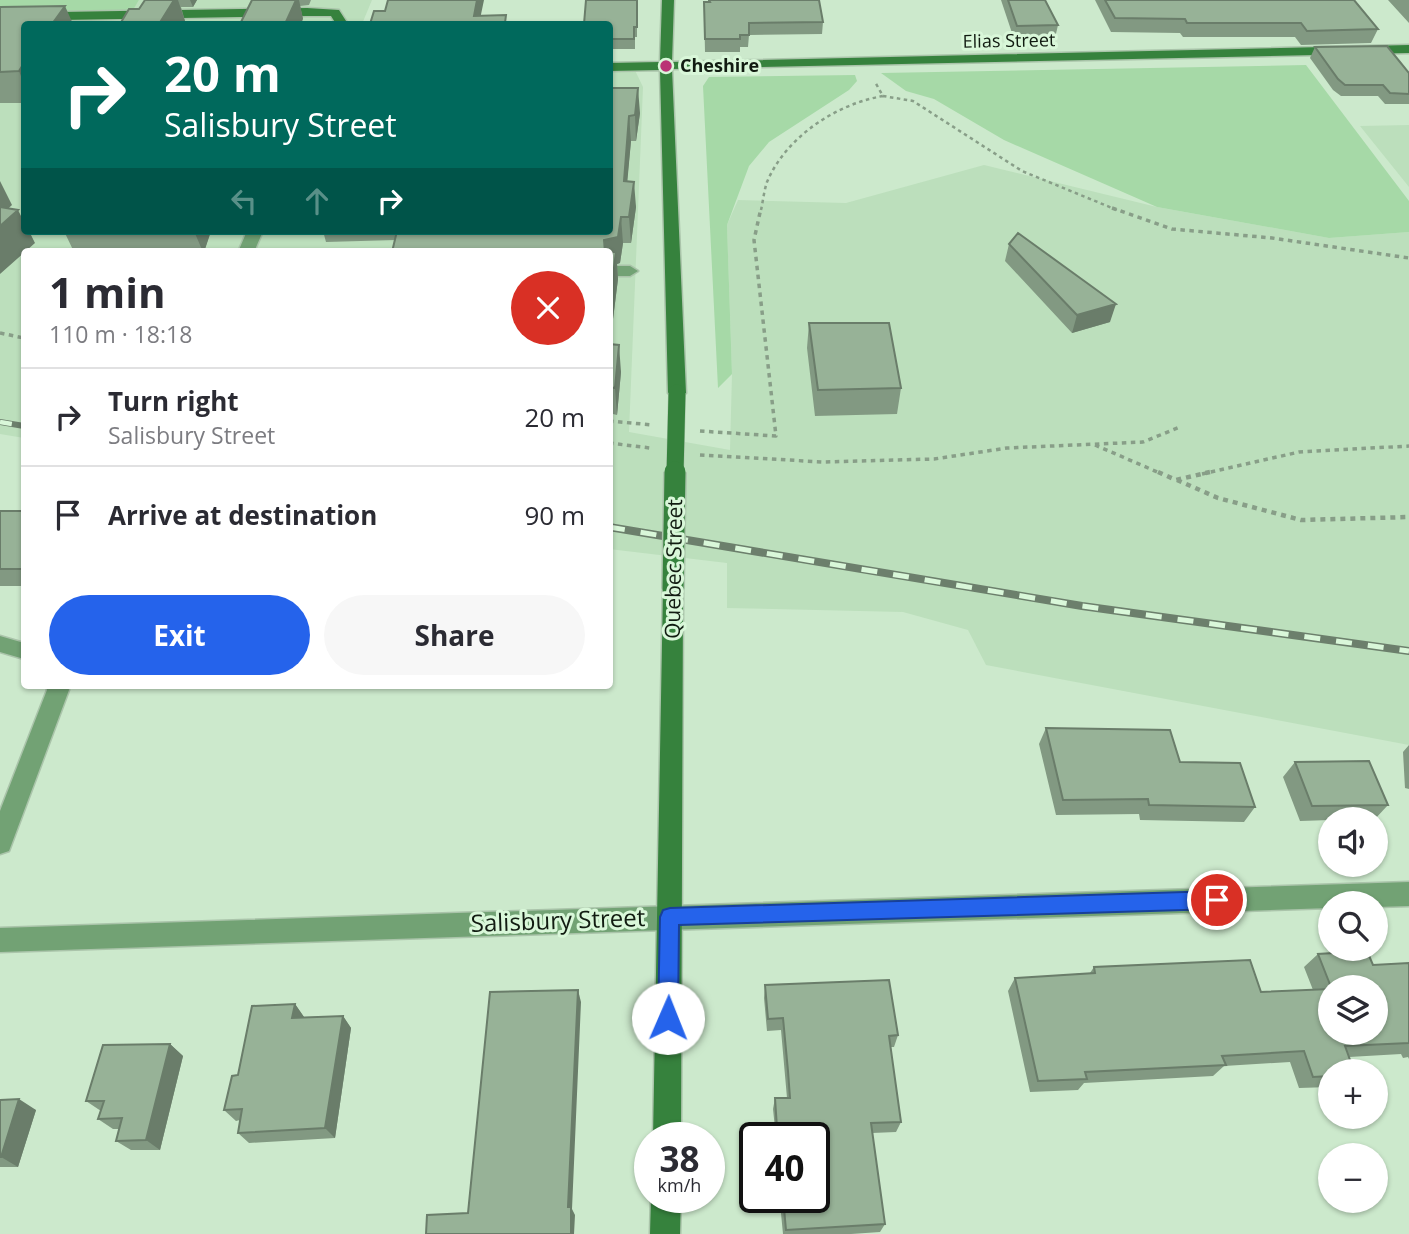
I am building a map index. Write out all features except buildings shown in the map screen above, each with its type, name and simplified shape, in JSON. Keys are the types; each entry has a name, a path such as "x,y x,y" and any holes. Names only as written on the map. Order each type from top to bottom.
{"street":[{"name":"Quebec Street","path":"667,1122 677,393 666,66 668,0"},
{"path":"0,17 339,19"},
{"name":"Elias Street","path":"613,67 1409,49"},
{"path":"613,271 630,271"},
{"path":"0,644 21,650"},
{"path":"0,843 58,689"},
{"name":"Salisbury Street","path":"0,940 1409,894"},
{"path":"665,1234 666,1213"}],"path":[{"path":"864,61 883,96"},
{"path":"689,429 776,436 754,240 767,183 788,148 829,116 860,100 883,96 913,101 1022,171 1079,196 1172,229 1272,238 1409,258"},
{"path":"0,333 21,337"},
{"path":"613,421 663,426"},
{"path":"690,454 731,459 823,463 934,459 1007,448 1143,442 1180,426"},
{"path":"613,444 663,450"},
{"path":"1093,444 1218,498 1301,520 1409,517"},
{"path":"1176,480 1299,452 1409,446"}],"shaded area":[{"path":"0,0 139,0 133,10 0,13"},
{"path":"139,0 372,0 363,21 125,21"},
{"path":"0,28 21,28 21,235 613,235 613,63 631,62 643,87 629,432 730,450 732,374 727,225 738,200 846,203 984,165 1157,207 1329,238 1409,232 1409,745 986,665 968,630 903,612 727,608 727,563 613,549 613,248 21,248 21,438 0,434"},
{"path":"1306,65 1409,201 1409,232 1329,238 1157,207 1004,140 934,99 906,91 881,73"},
{"path":"855,75 857,81 849,90 769,142 749,166 727,225 732,374 718,388 703,86 709,77"},
{"path":"1409,125 1409,187 1360,126"}],"railway":[{"path":"0,422 21,426"},
{"path":"613,528 1082,606 1409,651"}],"place":[{"name":"Cheshire","path":"666,66"}],"route":[{"path":"668,1018 670,917 1217,900"}]}
